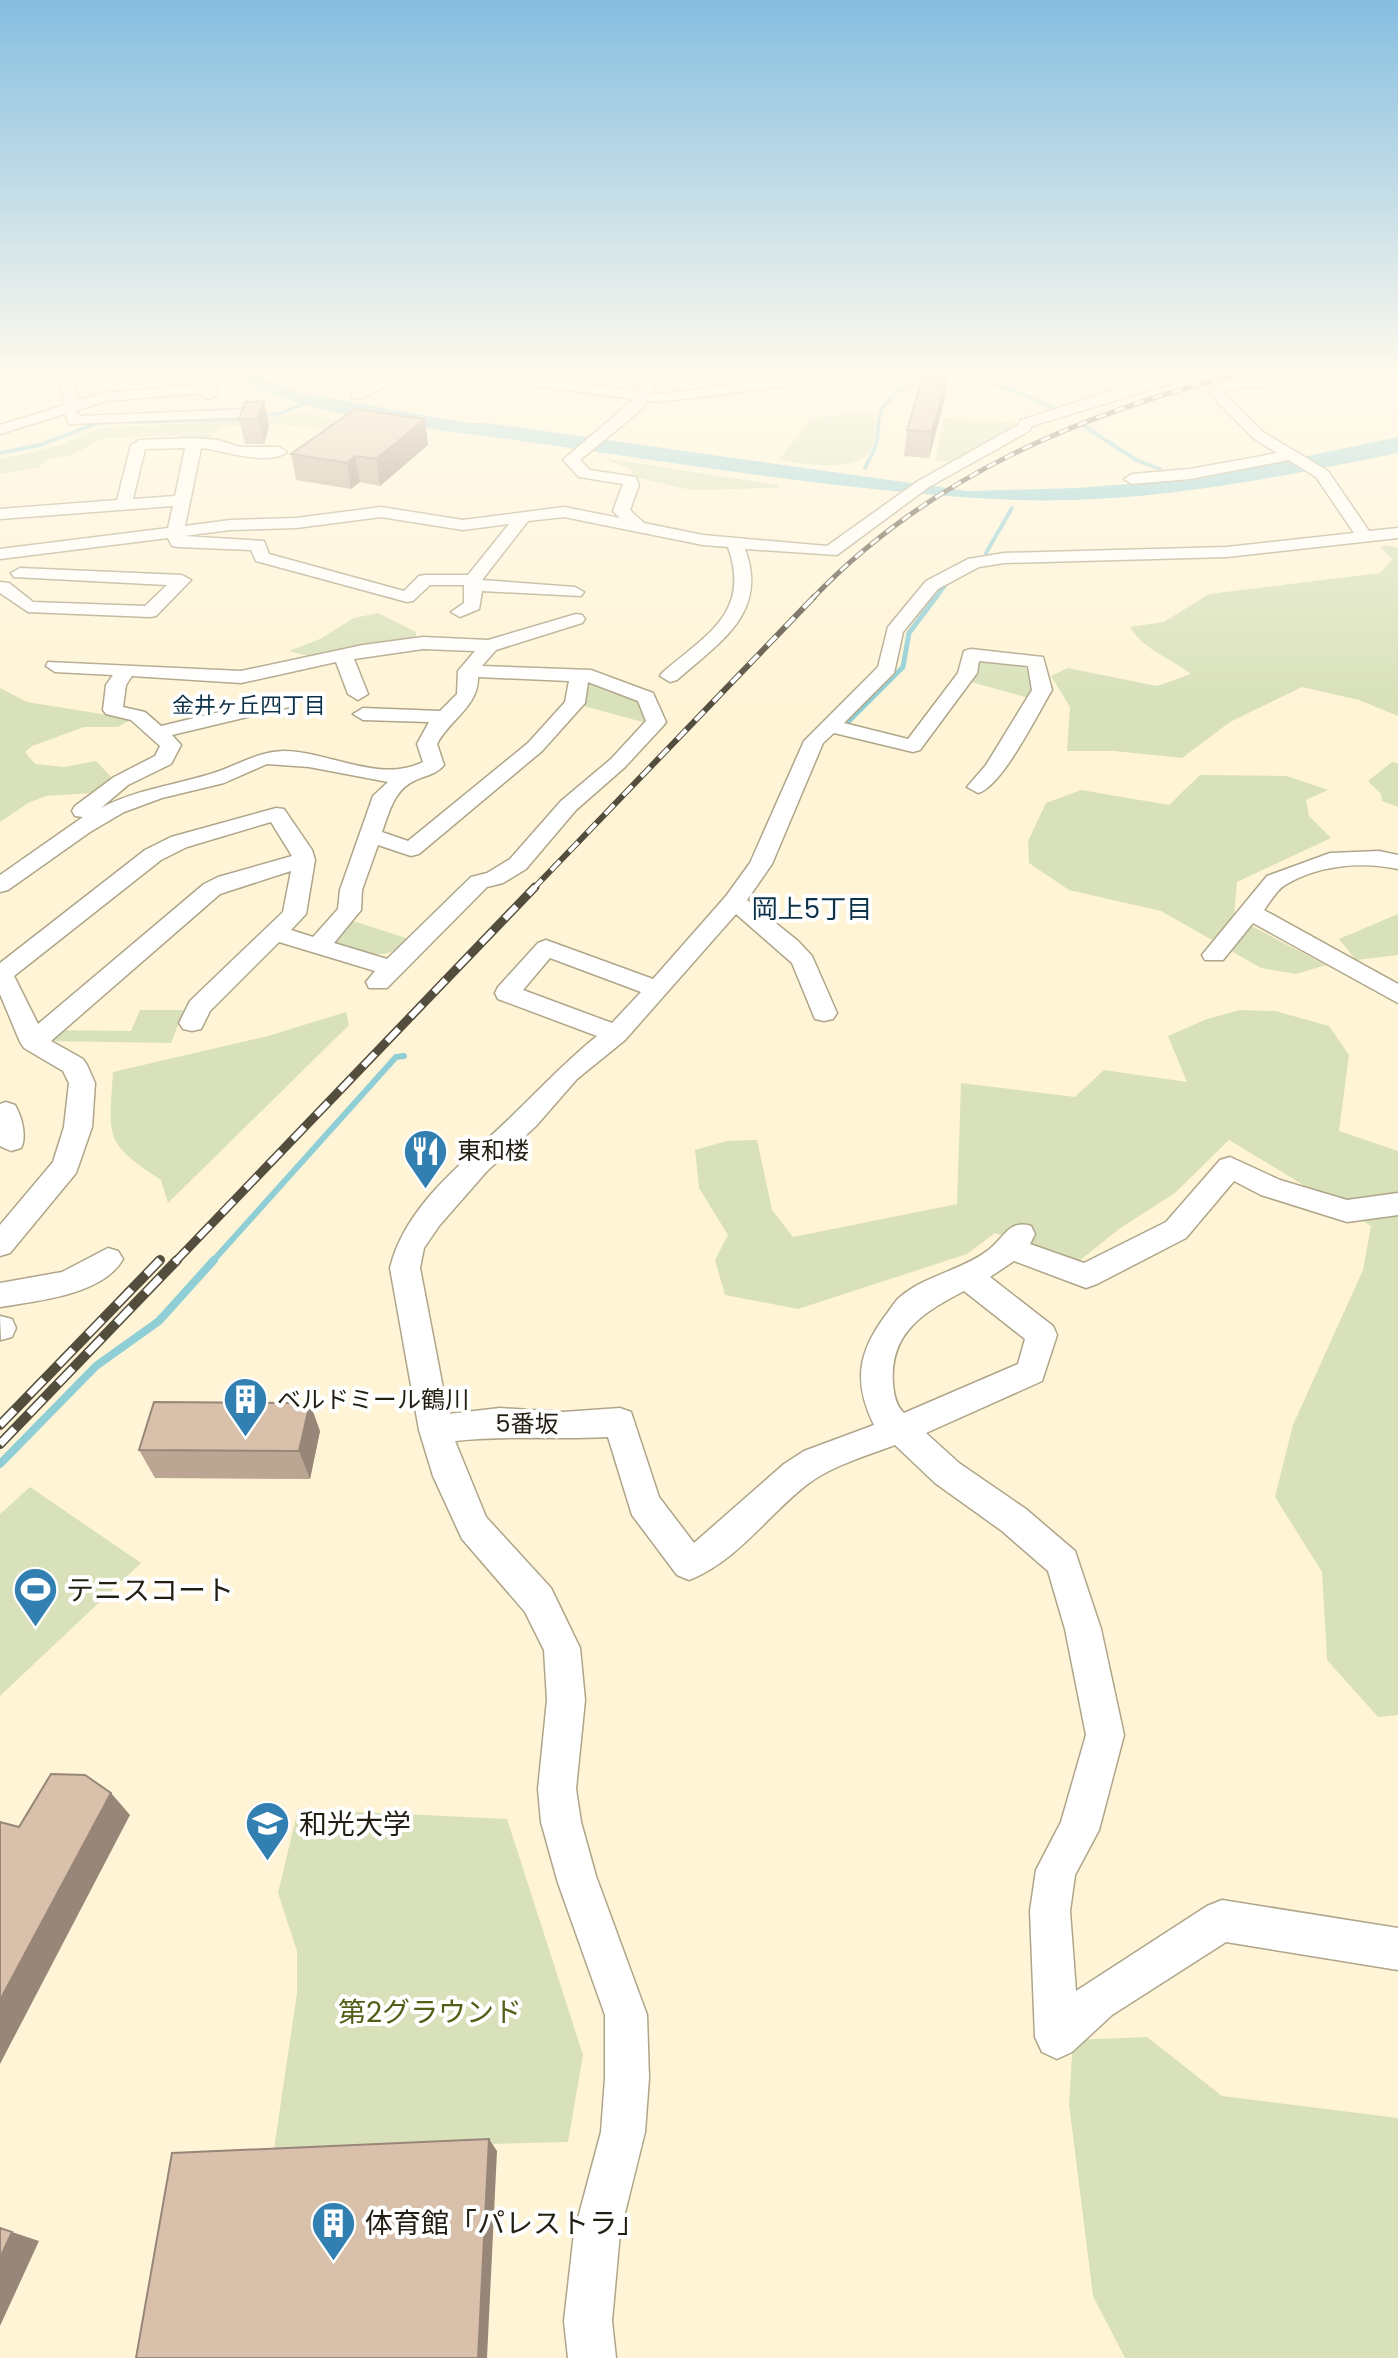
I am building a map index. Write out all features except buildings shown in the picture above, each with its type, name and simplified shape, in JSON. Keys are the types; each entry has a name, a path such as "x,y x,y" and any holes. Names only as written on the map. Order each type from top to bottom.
{"street":[{"path":"124,504 129,483"},
{"path":"186,483 175,533 178,542 258,545 262,557 407,597 425,580 575,592"},
{"path":"631,483 621,511 637,525"},
{"path":"0,554 381,512 463,525 564,512 703,540 831,551 864,522 926,483"},
{"path":"1328,483 1365,537"},
{"path":"0,514 182,500"},
{"path":"460,612 473,605 473,583 522,519"},
{"path":"703,540 744,525"},
{"path":"592,2358 588,2321 597,2233 623,2132 627,2078 626,2015 578,1883 561,1822 557,1789 566,1700 562,1648 538,1600 474,1528 450,1476 435,1430 405,1268 410,1246 429,1218 477,1164 526,1119 568,1073 616,1034 734,901 761,864 814,741 838,727 887,669 894,631 932,585 974,563 1035,556 1227,552 1398,533"},
{"path":"670,676 724,629 735,608 745,576 735,543"},
{"path":"20,573 182,580 150,612 35,608 24,605 2,588 20,573 55,548"},
{"path":"55,666 241,677 343,655 423,643 489,646 576,619"},
{"path":"0,885 79,831 138,798 216,779 269,758 325,763 404,778 424,773 434,765 427,744 441,721 448,717 470,688 468,671 489,646"},
{"path":"343,655 361,704 448,717"},
{"path":"838,727 913,746 967,673 971,655 1036,661 1042,690 994,768 978,787"},
{"path":"79,831 81,812 94,799 164,760 171,745 138,716 113,710 116,685 126,671"},
{"path":"274,933 318,946 385,975 479,882 501,878 539,844 561,813 620,761 639,736 656,722 646,697 597,678 468,671"},
{"path":"157,733 288,709 254,675"},
{"path":"372,836 411,849 535,747 575,703 579,676"},
{"path":"318,946 349,910 354,882 384,796 404,778"},
{"path":"0,1245 66,1166 78,1127 82,1083 74,1065 33,1042 1,974 153,855 179,842 276,814 301,850 304,860 294,914 199,1007 192,1023"},
{"path":"1214,955 1275,881 1330,860 1379,858 1398,862"},
{"path":"33,1042 212,889 226,882 304,860"},
{"path":"734,901 790,946 803,961 824,1013"},
{"path":"1249,911 1398,995"},
{"path":"616,1034 507,993 546,948 656,989"},
{"path":"0,1114 6,1112 11,1141"},
{"path":"1398,1204 1347,1211 1271,1188 1230,1167 1176,1230 1086,1276 1015,1241 998,1259 911,1305 880,1347 876,1367 878,1393 886,1417 947,1473 1014,1520 1063,1562 1083,1629 1105,1735 1079,1830 1056,1870 1050,1911 1057,2037 1097,2000 1222,1921 1398,1949"},
{"path":"0,1295 69,1283 108,1259"},
{"path":"898,1429 963,1404 1031,1372 1042,1335 968,1277"},
{"name":"5番坂","path":"435,1430 500,1422 563,1426 620,1422 644,1504 689,1564 705,1556 806,1467 898,1429"}],"green space":[{"path":"661,483 765,483 778,485 779,488 691,490"},
{"path":"1380,547 1398,548 1398,716 1359,700 1302,687 1230,722 1182,758 1114,751 1067,751 1070,707 1051,676 1068,668 1157,686 1191,674 1151,648 1130,627 1164,622 1209,594 1380,573 1392,559"},
{"path":"378,613 416,632 416,639 313,657 289,651 320,639 354,618"},
{"path":"979,662 1014,663 1025,668 1034,691 1029,698 971,682"},
{"path":"585,681 640,702 649,721 646,723 584,706"},
{"path":"0,688 27,702 132,719 118,727 84,727 32,746 25,752 35,764 64,767 96,761 114,780 92,793 46,796 28,803 0,822"},
{"path":"1392,762 1398,763 1398,807 1382,801 1381,794 1368,781"},
{"path":"1200,775 1287,776 1328,790 1306,800 1309,816 1331,838 1237,882 1234,917 1326,965 1296,974 1261,968 1161,911 1069,890 1029,863 1028,841 1046,803 1081,790 1169,805"},
{"path":"1398,914 1398,955 1356,960 1339,939"},
{"path":"350,920 409,939 400,947 383,954 366,953 335,943 335,938"},
{"path":"140,1010 184,1010 171,1043 48,1041 54,1030 131,1031"},
{"path":"1240,1010 1275,1011 1329,1026 1349,1055 1339,1131 1398,1151 1398,1715 1378,1717 1327,1660 1322,1572 1275,1497 1293,1425 1363,1270 1371,1226 1229,1140 1175,1193 1119,1229 1078,1262 995,1233 967,1254 798,1309 725,1295 715,1260 728,1235 699,1188 695,1150 727,1141 757,1140 772,1210 793,1237 957,1204 961,1083 1075,1097 1104,1070 1187,1082 1168,1036 1207,1019"},
{"path":"346,1012 349,1025 168,1203 161,1180 119,1147 111,1125 113,1072 268,1036"},
{"name":"テニスコート","path":"30,1487 141,1563 0,1696 0,1514"},
{"name":"第2グラウンド","path":"298,1809 507,1819 583,2055 568,2142 274,2149 297,1993 297,1951 278,1893"},
{"path":"1147,2037 1222,2096 1398,2118 1398,2358 1125,2358 1093,2296 1069,2104 1073,2040"}],"water":[{"path":"822,483 912,483 968,491 1139,483 1238,483 1194,490 1070,500 976,498"}],"waterway":[{"path":"986,553 1012,508"},
{"path":"935,599 946,584"},
{"path":"848,722 903,667 909,633 936,597"},
{"path":"212,1262 396,1057 404,1056"},
{"path":"0,1464 96,1366 159,1321 214,1260"}],"railway":[{"path":"813,598 857,556 905,518 960,483"},
{"path":"533,889 813,598"},
{"path":"175,1262 535,887"},
{"path":"0,1425 160,1260"},
{"path":"0,1444 177,1260"}],"place":[{"name":"東和楼","path":"426,1190"},
{"name":"ベルドミール鶴川","path":"246,1439"},
{"name":"テニスコート","path":"35,1629"},
{"name":"和光大学","path":"268,1863"},
{"name":"体育館「パレストラ」","path":"334,2262"}],"district":[{"name":"金井ヶ丘四丁目","path":"249,705"},
{"name":"岡上5丁目","path":"812,909"}]}
